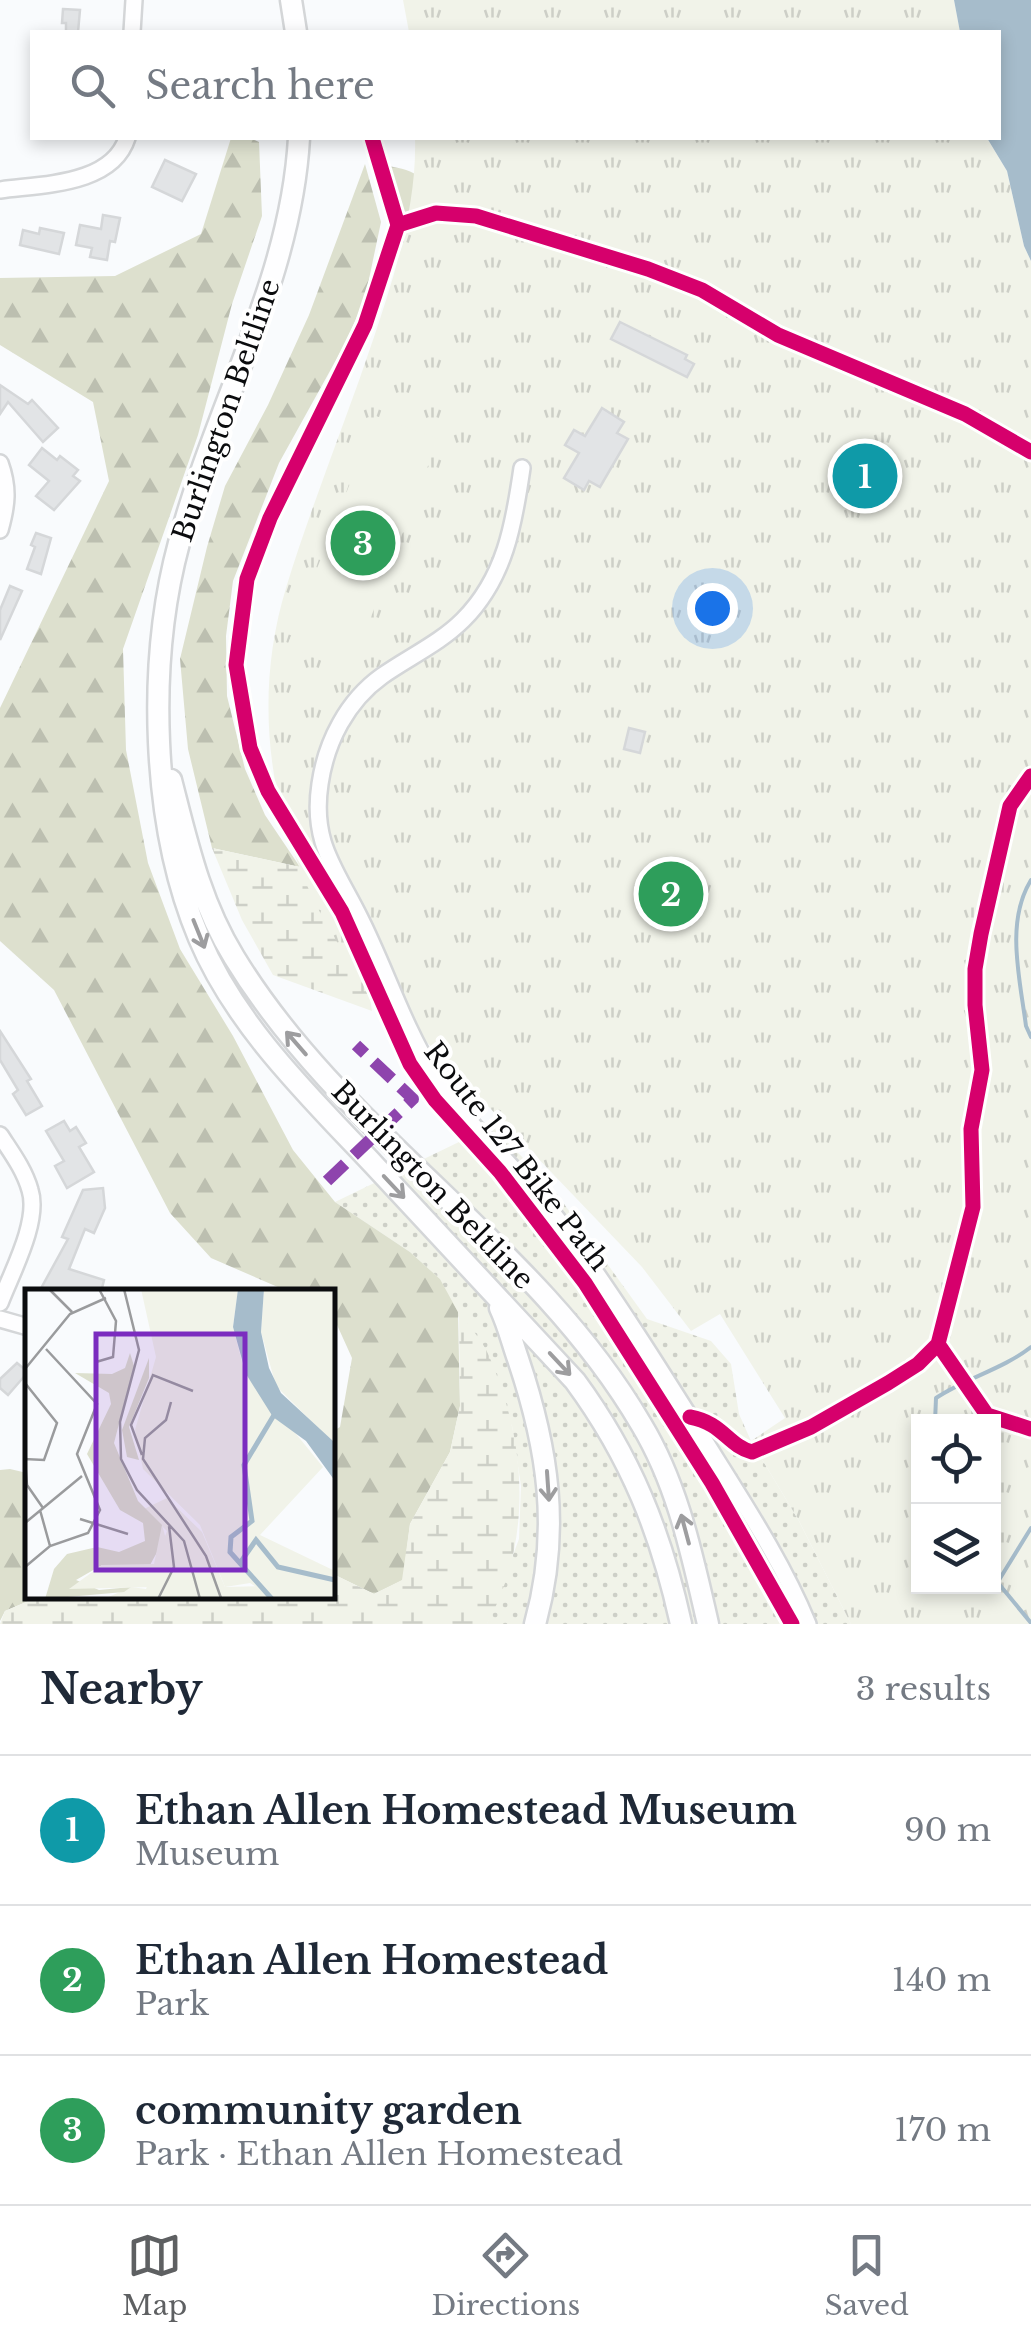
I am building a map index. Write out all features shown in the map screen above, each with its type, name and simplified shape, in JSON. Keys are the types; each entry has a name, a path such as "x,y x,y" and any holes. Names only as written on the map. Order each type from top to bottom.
{"main road":[{"path":"291,0 296,30"},
{"name":"Burlington Beltline","path":"299,140 296,177 278,260 200,476 172,571 161,640 162,744 164,810 175,860 199,938 234,1002 287,1072 575,1381 610,1428 644,1499 671,1578 681,1624"},
{"name":"Burlington Beltline","path":"162,744 197,880 233,956 306,1055 553,1307 627,1400 670,1482 708,1624"},
{"path":"493,1293 509,1327 534,1405 548,1472 549,1538 535,1624"}],"street":[{"path":"132,30 134,0"},
{"path":"0,190 104,170 122,156 127,140"},
{"path":"0,463 6,480 7,504 0,530"},
{"path":"522,468 511,536 485,594 462,621 378,678 343,716 330,744 319,786 322,842 336,878 359,914 410,1036 437,1079 559,1222 599,1278 761,1531 808,1624"},
{"path":"0,1134 23,1170 32,1194 32,1214 0,1303"},
{"path":"0,1320 25,1326"}],"green space":[{"path":"403,0 954,0 960,30 409,30"},
{"path":"230,140 259,142 262,216 232,304 198,435 123,649 126,750 148,863 180,949 233,1036 293,1150 335,1202 410,1252 440,1279 458,1312 460,1406 450,1452 410,1524 403,1580 374,1594 335,1575 335,1430 340,1427 352,1358 335,1320 335,1289 282,1289 211,1258 170,1213 54,990 0,941 0,708 109,481 93,402 0,345 0,278 115,276 201,234"},
{"path":"415,140 988,140 1007,171 1031,261 1031,1624 851,1624 799,1521 751,1441 785,1418 720,1314 691,1331 642,1267 351,963 303,877 275,783 269,734 274,636 296,556 390,289 408,214"},
{"path":"365,164 381,222 365,298 346,342 279,463 233,581 226,636 227,696 245,769 265,815 300,867 212,848 188,749 180,659 225,486 309,315"},
{"path":"387,166 420,177 443,203 402,216"},
{"path":"376,416 438,439 350,673 287,646"},
{"path":"212,848 300,867 354,954 372,1011 273,975 242,920"},
{"path":"492,1126 554,1190 647,1319 711,1341 731,1364 739,1414 751,1441 799,1521 851,1624 487,1624 519,1539 521,1486 512,1426 440,1279 410,1252 335,1202"},
{"path":"459,1312 489,1356 502,1389 517,1457 520,1491 512,1559 487,1624 0,1624 5,1611 33,1599 335,1599 335,1575 374,1594 402,1580 410,1524 450,1452 460,1406"},
{"path":"0,1470 25,1473 25,1599 33,1599 5,1611 0,1621"}],"water":[{"path":"954,0 1031,0 1031,261 1007,171 988,140 1001,140 1001,30 960,30"}],"building":[{"path":"63,9 80,10 78,30 66,30 66,23 62,23"},
{"path":"165,160 196,174 182,201 152,187"},
{"path":"103,215 120,218 107,260 90,257 92,248 76,245 80,225 101,229"},
{"path":"40,228 64,233 59,254 20,245 23,230 39,234"},
{"path":"620,322 687,355 685,359 694,364 687,377 611,339"},
{"path":"0,385 28,404 32,400 58,428 43,442 8,402 0,414"},
{"path":"602,408 624,422 617,433 628,439 600,487 589,481 584,490 564,478 579,453 565,445 574,430 585,436"},
{"path":"42,448 78,470 73,476 80,481 54,510 36,496 49,481 29,465"},
{"path":"857,466 878,474 873,486 853,479"},
{"path":"36,533 51,538 41,574 27,569"},
{"path":"10,586 22,591 0,640 0,610"},
{"path":"629,728 645,732 640,753 624,749"},
{"path":"0,1031 31,1079 27,1081 42,1106 26,1115 13,1094 18,1090 0,1060"},
{"path":"64,1121 70,1131 76,1127 86,1143 79,1147 94,1172 67,1188 55,1166 64,1161 46,1131"},
{"path":"103,1188 105,1208 94,1233 85,1229 69,1269 104,1280 102,1289 41,1289 68,1239 62,1237 83,1190"},
{"path":"17,1363 25,1370 25,1375 8,1395 0,1388 0,1379"}],"waterway":[{"path":"1031,880 1023,896 1016,932 1026,1026 1031,1037"},
{"path":"935,1414 936,1398 1031,1347"},
{"path":"1001,1577 1031,1528"},
{"path":"1001,1587 1031,1623"}],"marked path":[{"path":"327,1181 413,1099 356,1045"}],"cycle path":[{"name":"Route 127 Bike Path","path":"373,140 398,225 365,325 270,518 247,579 236,665 250,748 268,791 342,912 410,1064 585,1283 712,1483 792,1624"},
{"path":"398,225 436,213 476,216 648,269 702,290 778,335 965,414 1031,452"},
{"path":"938,1344 973,1207 971,1129 982,1070 975,969 1010,806 1031,776"},
{"path":"938,1344 987,1415 1031,1429"},
{"path":"690,1417 710,1424 752,1452 811,1427 888,1383 918,1364 938,1344"}],"place":[{"name":"Ethan Allen Homestead Museum","path":"865,476"},
{"name":"community garden","path":"363,543"},
{"name":"Ethan Allen Homestead","path":"671,894"}]}
